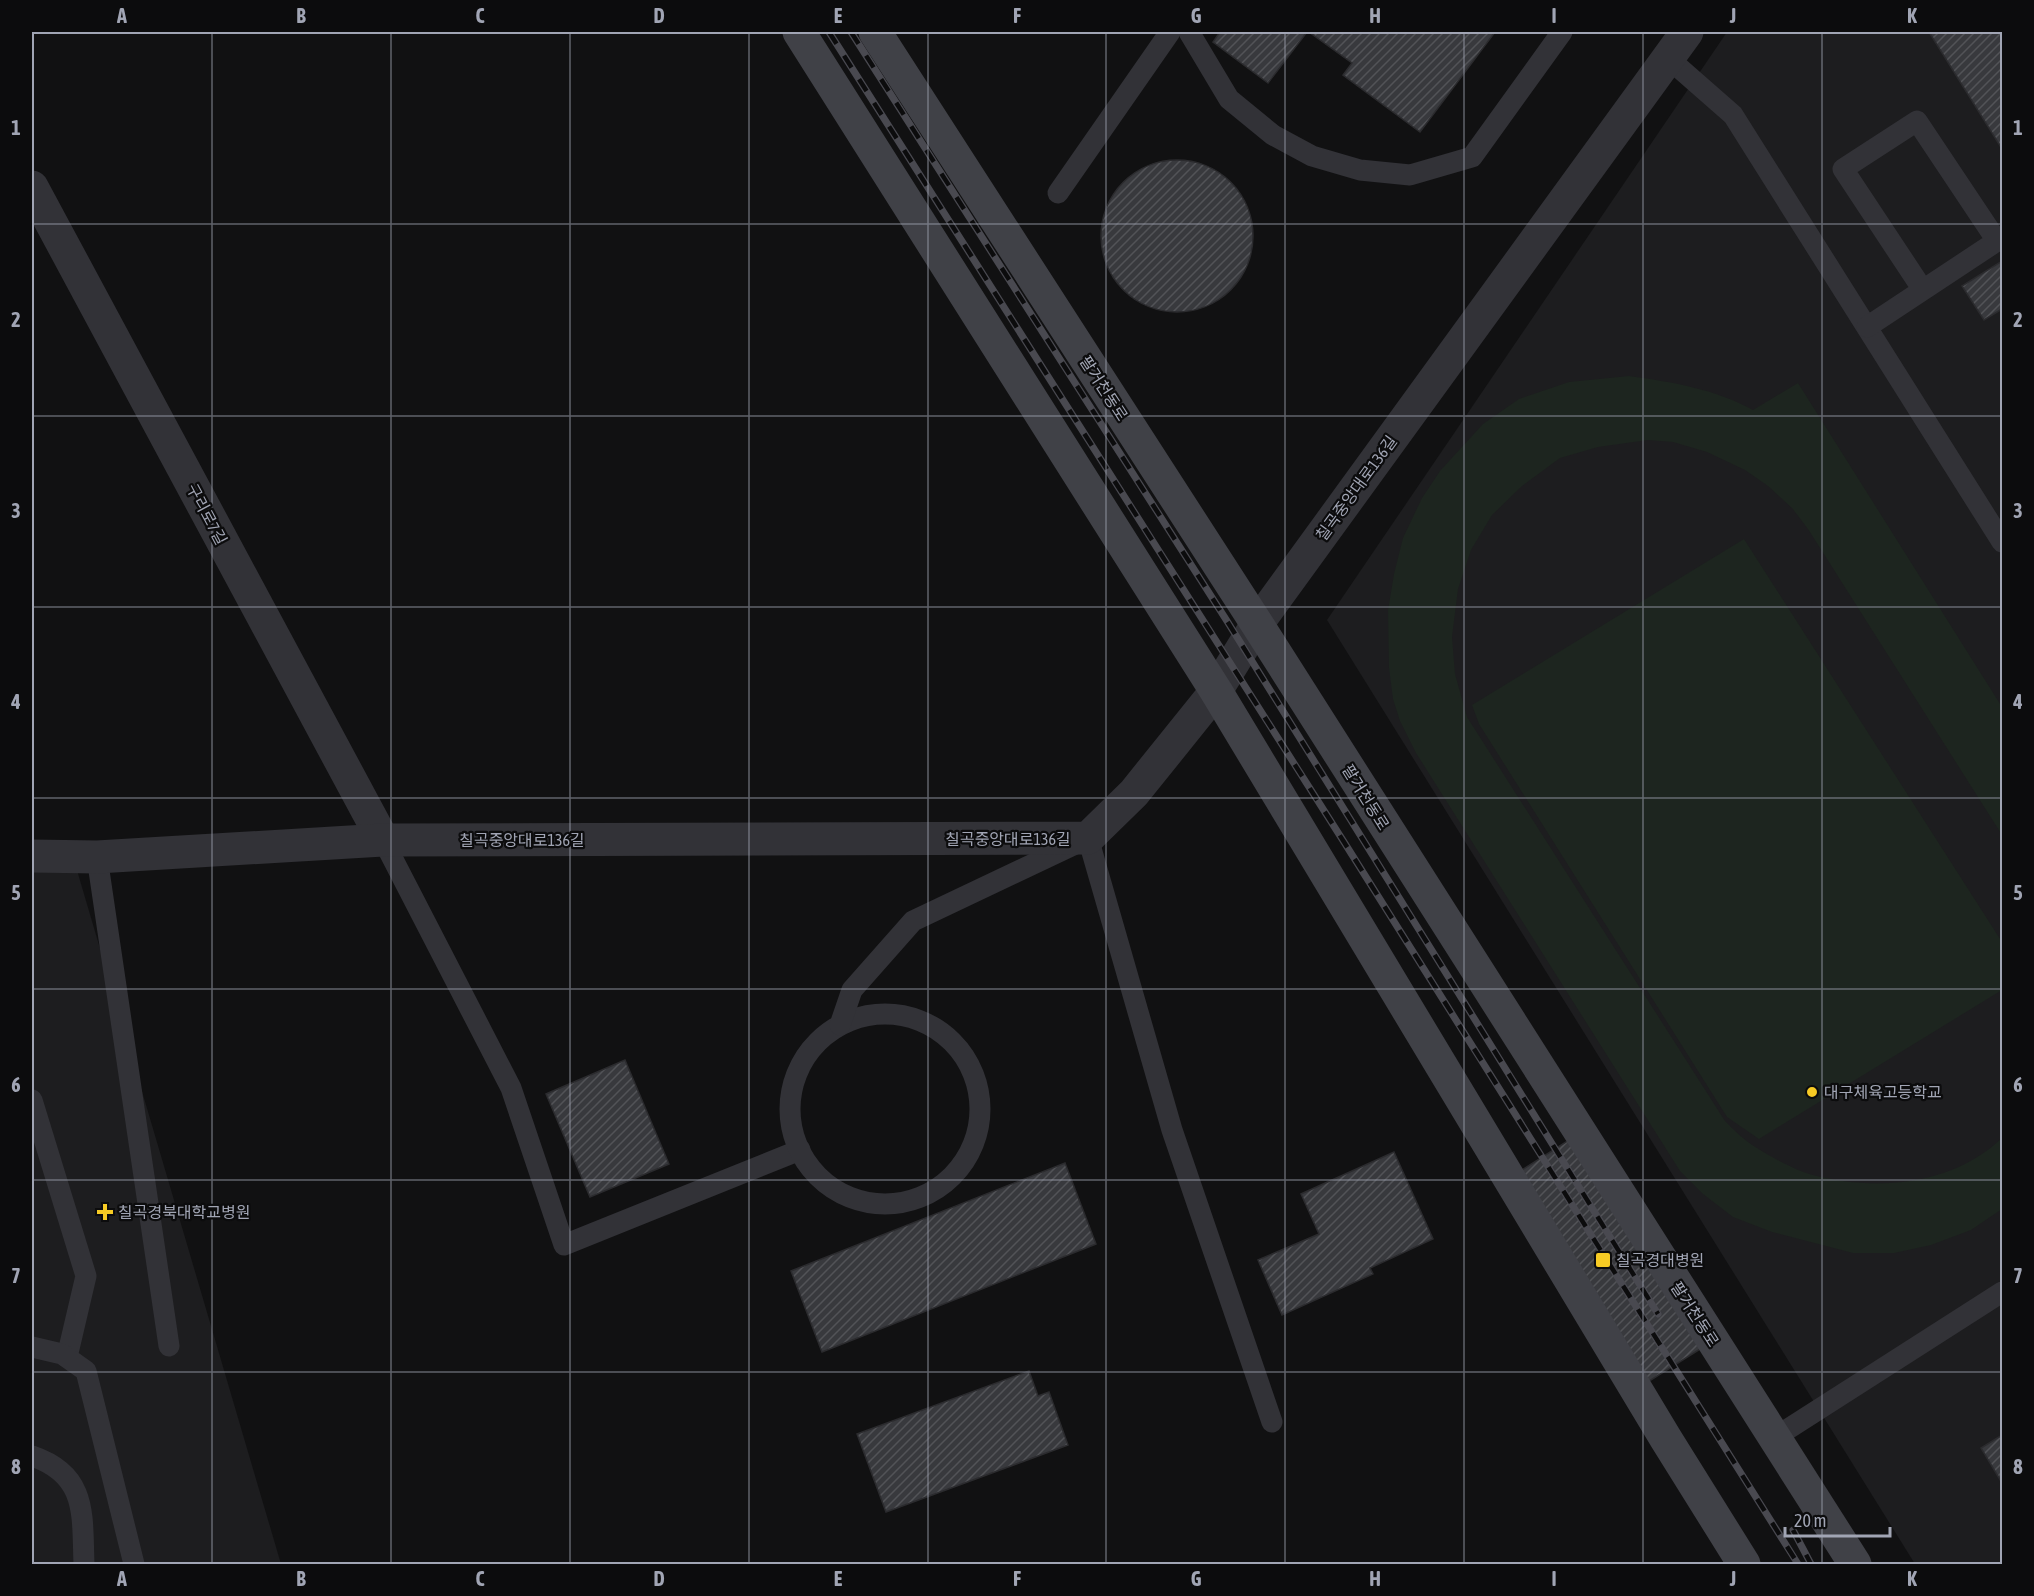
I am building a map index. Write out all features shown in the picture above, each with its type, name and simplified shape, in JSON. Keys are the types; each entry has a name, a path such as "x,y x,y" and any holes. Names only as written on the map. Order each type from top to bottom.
{"street":[{"path":"799,32 1216,691 1666,1439 1744,1564"},
{"name":"팔거천동로","path":"875,32 1257,624 1856,1564"},
{"name":"칠곡중앙대로136길","path":"32,856 97,857 383,840 1088,838 1134,793 1216,691 1257,624 1687,32"},
{"name":"구리로7길","path":"32,187 383,840"}],"lane":[{"path":"1058,193 1170,32"},
{"path":"1189,32 1229,99 1273,135 1311,156 1360,170 1410,175 1472,157 1562,32"},
{"path":"1668,58 1733,115 2001,536"},
{"path":"1867,327 1923,290 1997,241 1917,121 1843,169 1923,290"},
{"path":"840,1025 852,990 913,921 1088,838 1172,1130 1272,1422"},
{"path":"383,840 511,1088 564,1245 800,1150"},
{"path":"97,857 169,1346"},
{"path":"871,1015 903,1015 933,1026 958,1047 975,1075 981,1106 976,1138 962,1167 938,1189 908,1202 878,1204 848,1197 822,1181 803,1158 800,1150 791,1129 790,1098 798,1069 816,1044 840,1025 871,1015"},
{"path":"32,1100 86,1276 67,1357"},
{"path":"1774,1438 2002,1292"},
{"path":"32,1347 62,1354 86,1371 134,1564"},
{"path":"32,1456 46,1461 68,1478 81,1504 84,1564"}],"shaded area":[{"name":"대구체육고등학교","path":"1727,32 2002,32 2002,1564 1915,1564 1327,620"},
{"path":"1629,376 1708,392 1753,410 1798,383 2002,707 2002,835 1808,529 1792,508 1768,486 1745,470 1707,452 1673,442 1648,440 1598,447 1560,458 1522,486 1492,515 1471,550 1458,589 1452,637 1455,674 1467,717 1725,1121 1745,1140 1789,1166 1806,1173 1837,1180 1888,1183 1913,1181 1961,1166 1982,1154 2002,1138 2002,1209 1971,1230 1931,1245 1894,1253 1853,1253 1772,1232 1733,1217 1703,1194 1680,1171 1416,753 1400,721 1393,699 1389,668 1388,610 1403,538 1422,498 1440,471 1483,424 1519,399 1569,382"},
{"path":"1744,539 2002,942 2002,990 1759,1139 1727,1117 1479,724 1472,705"},
{"name":"칠곡경북대학교병원","path":"32,856 74,860 281,1564 32,1564"}],"building":[{"path":"1220,32 1307,32 1268,83 1213,42"},
{"path":"1309,32 1495,32 1420,132 1343,75 1352,63"},
{"path":"1929,32 2002,32 2002,149"},
{"path":"1177,160 1192,161 1206,166 1231,182 1247,207 1252,221 1252,251 1247,265 1231,290 1206,306 1192,311 1177,312 1162,311 1148,306 1123,290 1107,265 1102,251 1101,236 1102,221 1107,207 1123,182 1148,166 1162,161"},
{"path":"2002,261 2002,309 1984,320 1962,286"},
{"path":"625,1060 669,1164 590,1197 546,1094"},
{"path":"1580,1133 1713,1341 1635,1390 1503,1182"},
{"path":"1394,1152 1433,1239 1370,1268 1373,1274 1282,1315 1258,1260 1319,1234 1301,1194"},
{"path":"1065,1163 1096,1244 822,1352 791,1271"},
{"path":"1029,1371 1038,1396 1049,1392 1068,1445 886,1512 857,1434"},
{"path":"2002,1435 2002,1483 1981,1448"}],"railway":[{"path":"829,32 1344,842 1798,1564"},
{"path":"851,32 1227,621 1658,1314"},
{"path":"1793,1530 1811,1564"}],"place":[{"name":"대구체육고등학교","path":"1812,1092"},
{"name":"칠곡경북대학교병원","path":"105,1212"},
{"name":"칠곡경대병원","path":"1603,1260"}]}
